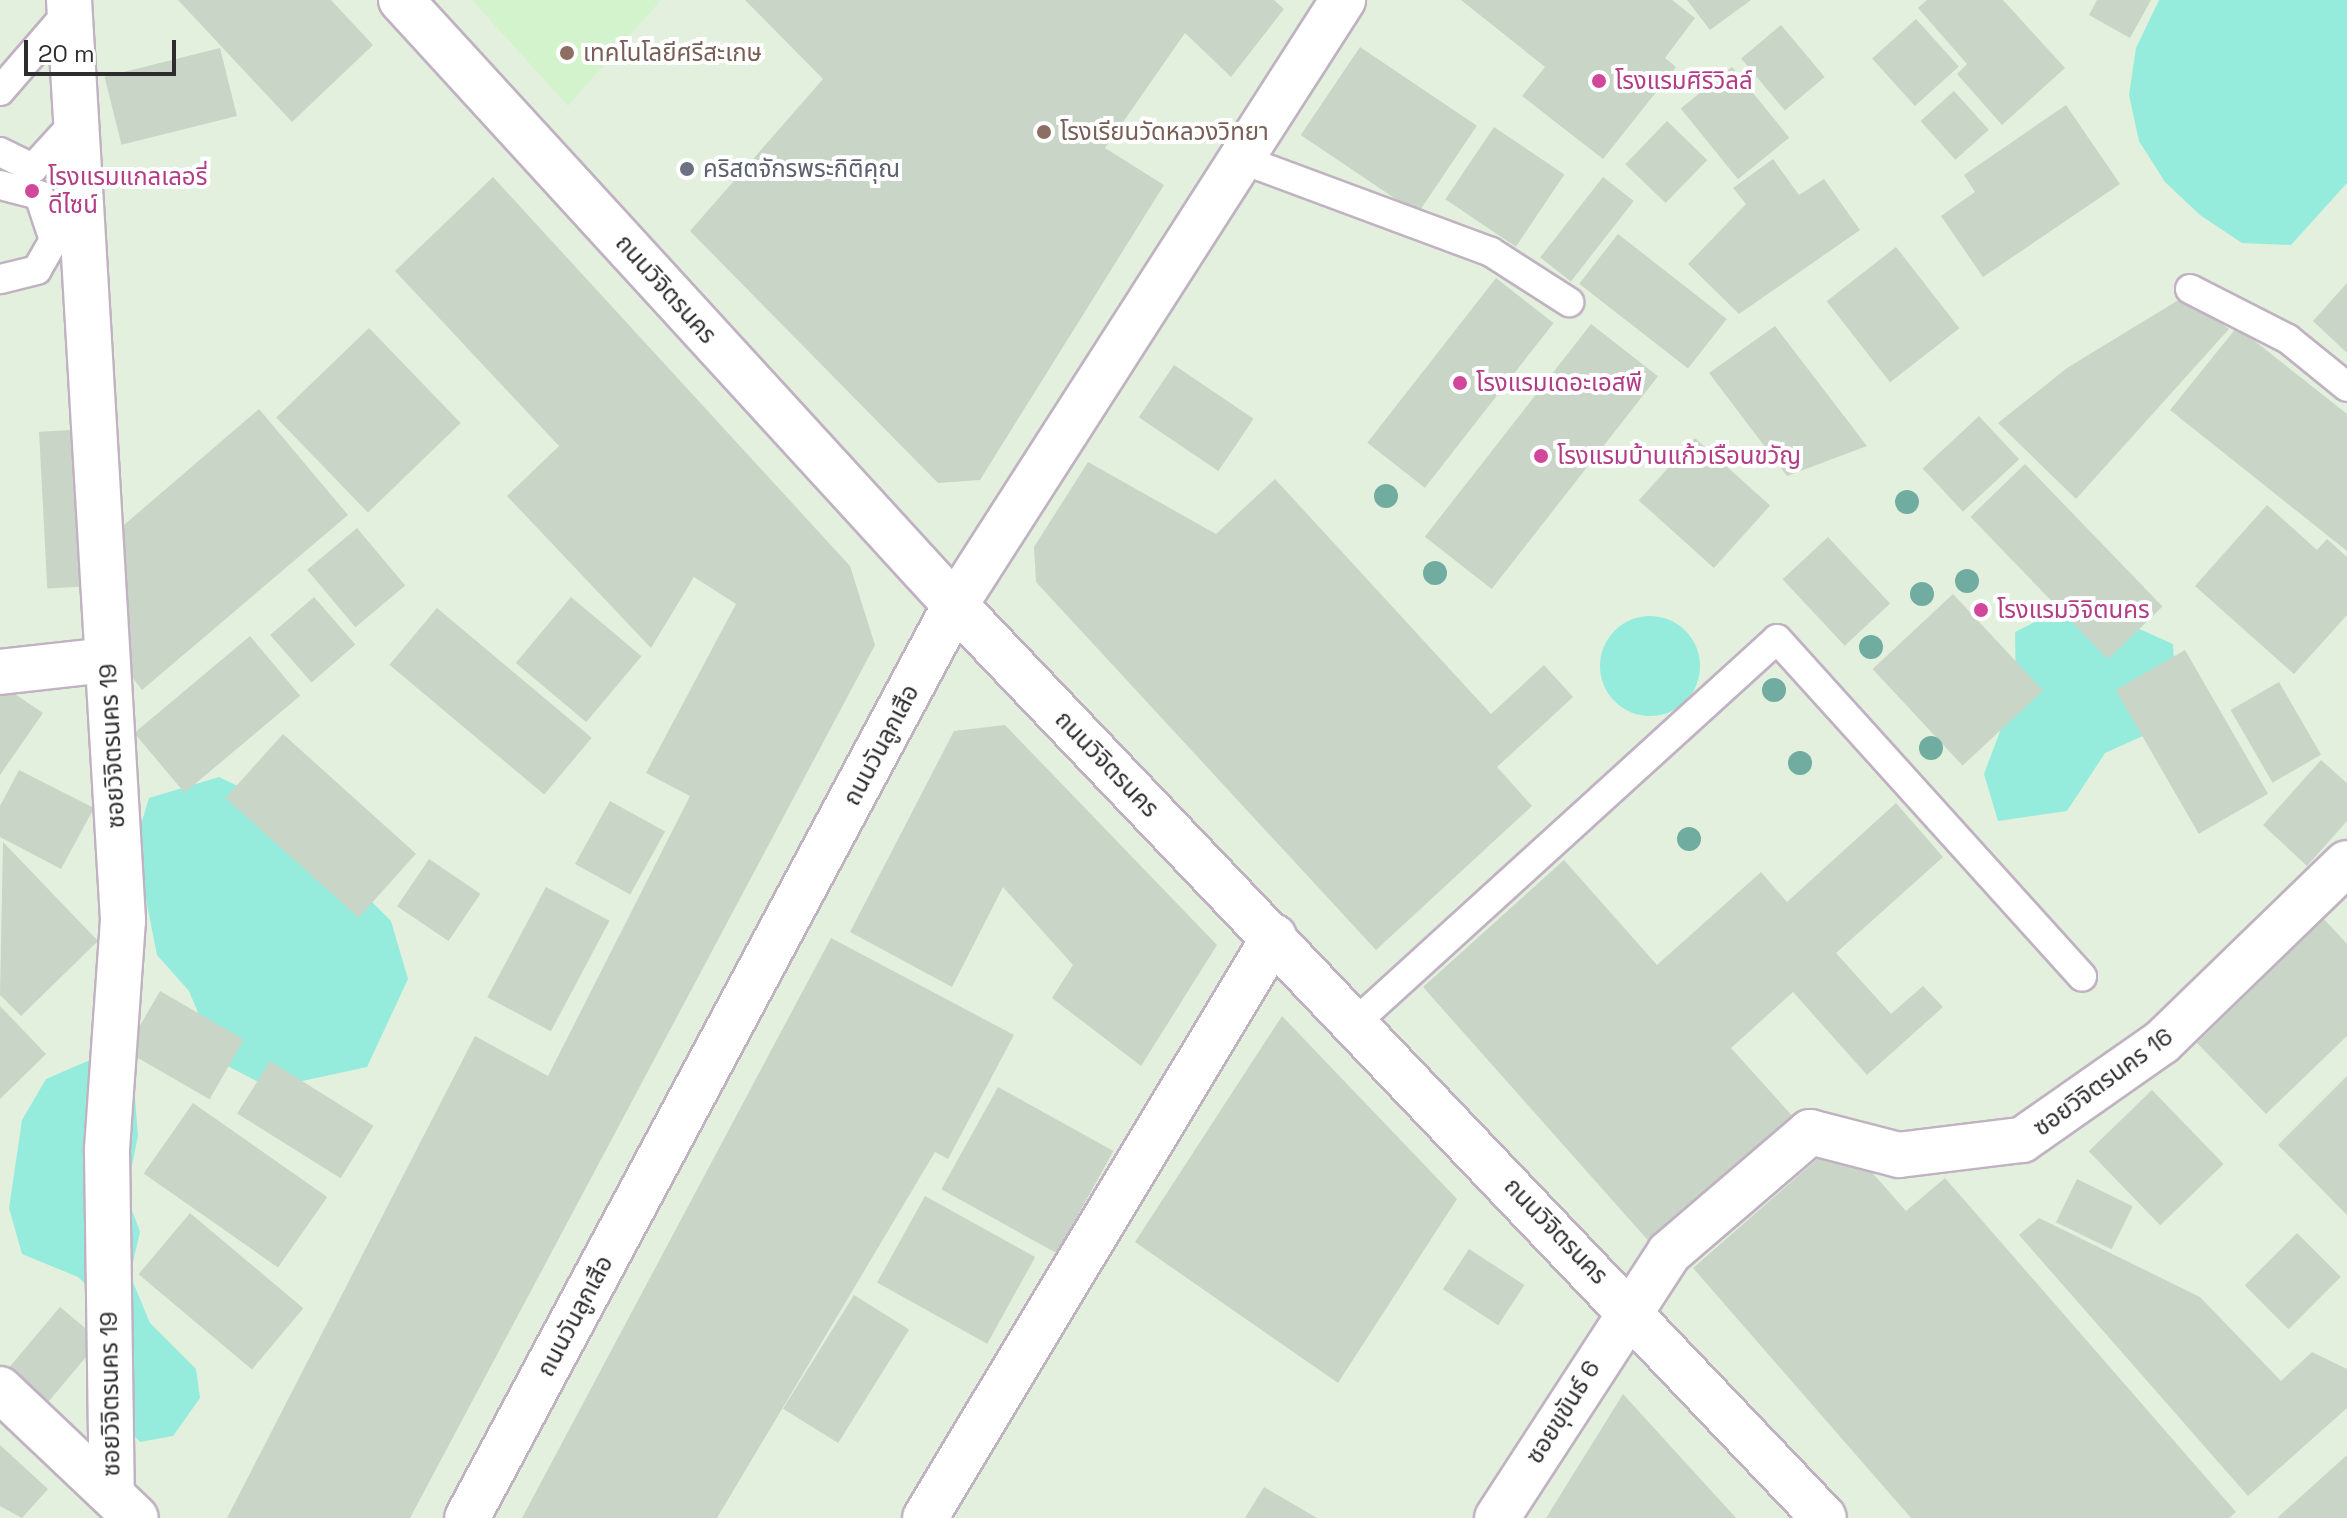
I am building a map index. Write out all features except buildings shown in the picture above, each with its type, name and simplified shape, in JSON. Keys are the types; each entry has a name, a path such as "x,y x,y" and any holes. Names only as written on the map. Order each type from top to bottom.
{"street":[{"name":"ถนนวิจิตรนคร","path":"401,0 955,605 1629,1306 1824,1518"},
{"name":"ถนนวันลูกเสือ","path":"467,1518 955,605 1238,158 1343,0"},
{"name":"ซอยวิจิตรนคร 19","path":"69,5 123,920 107,1151 124,1506"},
{"path":"0,672 107,660"},
{"name":"ซอยวิจิตรนคร 16","path":"1629,1306 1669,1253 1810,1132 1899,1155 2022,1140 2162,1042 2347,863"},
{"path":"925,1518 1274,937"},
{"name":"ซอยขุขันธ์ 6","path":"1497,1518 1629,1306"},
{"path":"0,1389 124,1506"}],"lane":[{"path":"0,91 69,5"},
{"path":"19,180 76,121"},
{"path":"0,152 19,180 48,208 54,240 37,270 0,279"},
{"path":"1238,158 1491,252 1569,302"},
{"path":"2190,289 2288,339 2347,387"},
{"path":"1356,1022 1777,639 2082,977"}],"shaded area":[{"name":"เทคโนโลยีศรีสะเกษ","path":"472,0 661,0 568,106"},
{"path":"2159,0 2347,0 2347,183 2291,245 2242,243 2200,215 2165,182 2139,141 2129,95 2136,48"},
{"path":"2077,601 2173,644 2177,713 2172,723 2105,753 2067,811 1998,821 1984,774 2016,689 2015,632"},
{"path":"1650,616 1669,620 1685,631 1696,647 1700,666 1696,685 1685,701 1669,712 1650,716 1631,712 1615,701 1604,685 1600,666 1604,647 1615,631 1631,620"},
{"path":"219,777 272,802 391,921 408,979 367,1067 270,1088 218,1061 189,991 157,955 135,844 149,798"},
{"path":"90,1060 134,1085 138,1136 126,1194 140,1232 130,1275 150,1323 196,1369 200,1398 173,1436 140,1442 99,1400 102,1300 78,1277 22,1254 9,1208 22,1120 46,1079"}],"place":[{"name":"เทคโนโลยีศรีสะเกษ","path":"567,53"},
{"name":"โรงแรมศิริวิลล์","path":"1599,81"},
{"name":"โรงเรียนวัดหลวงวิทยา","path":"1044,132"},
{"name":"คริสตจักรพระกิติคุณ","path":"687,169"},
{"name":"โรงแรมแกลเลอรี่ ดีไซน์","path":"32,191"},
{"name":"โรงแรมเดอะเอสพี","path":"1460,383"},
{"name":"โรงแรมบ้านแก้วเรือนขวัญ","path":"1541,456"},
{"name":"โรงแรมวิจิตนคร","path":"1981,610"}]}
